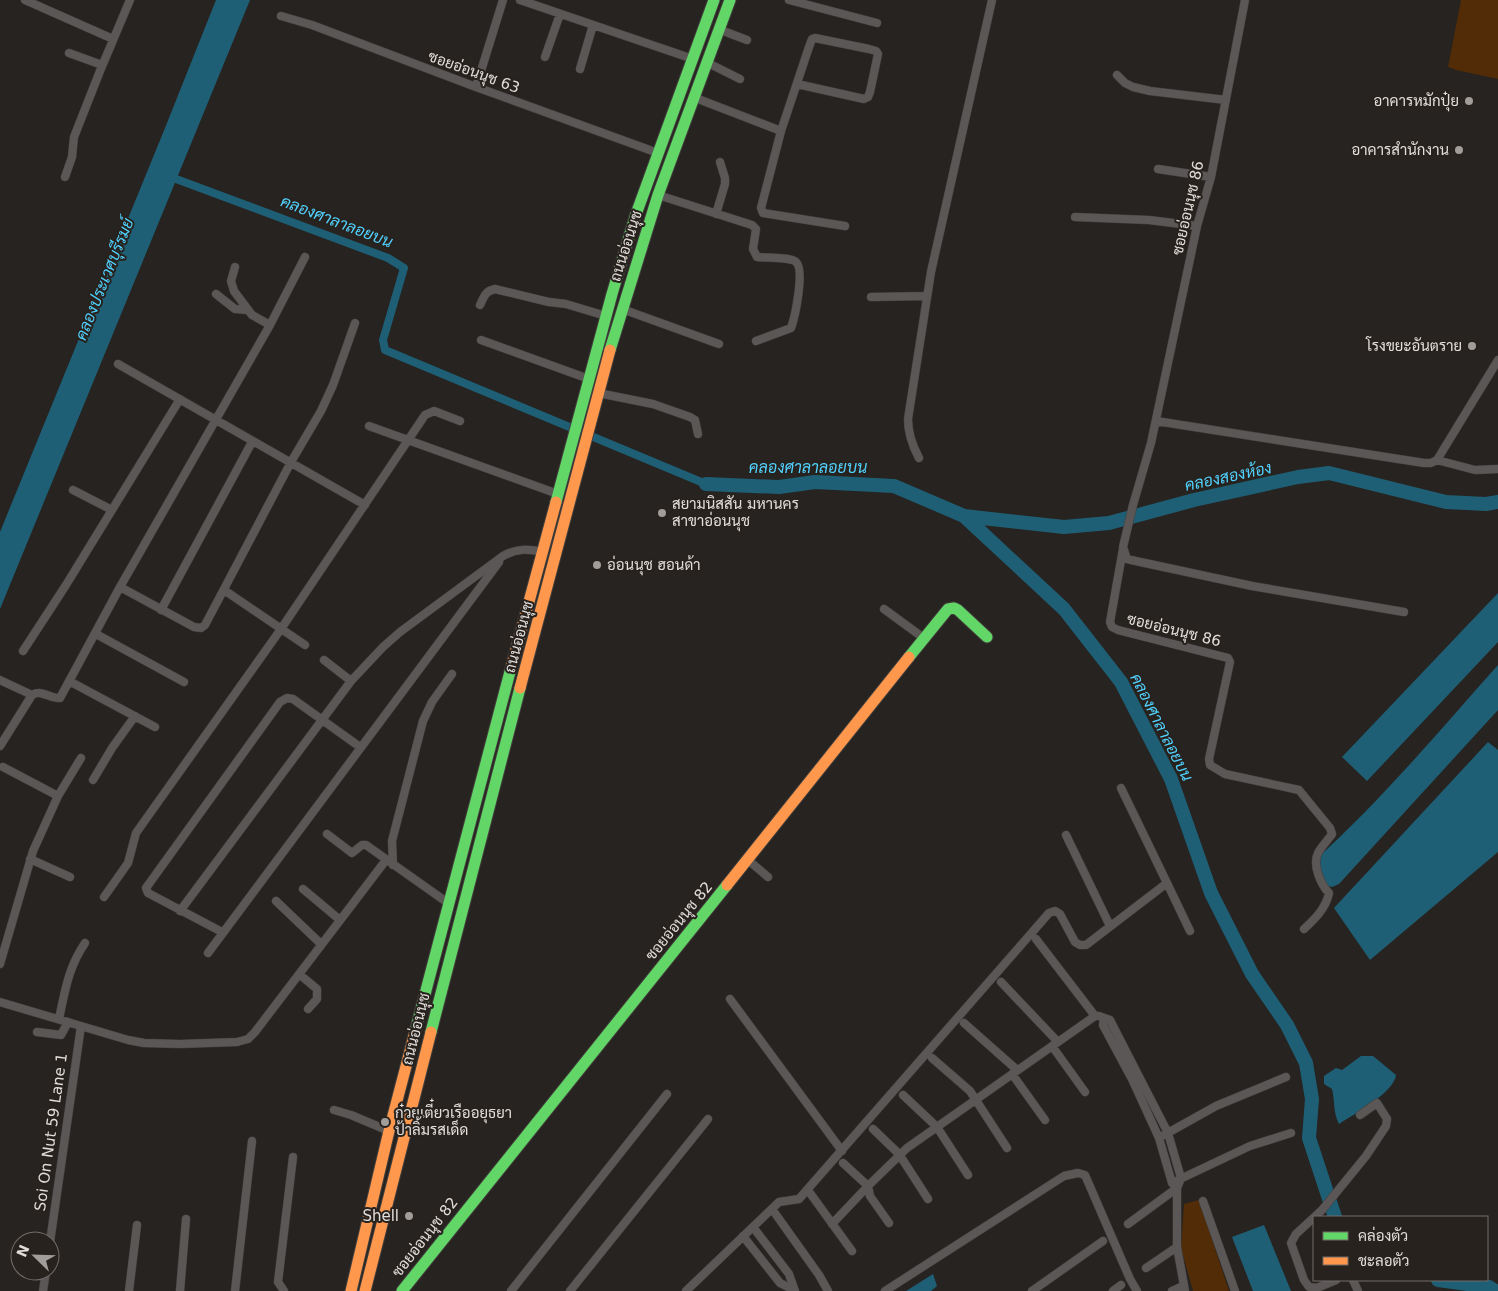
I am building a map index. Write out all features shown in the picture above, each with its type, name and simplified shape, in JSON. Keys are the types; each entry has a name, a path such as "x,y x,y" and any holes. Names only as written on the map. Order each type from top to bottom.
{"main road":[{"path":"714,0 729,3"},
{"name":"ถนนอ่อนนุช","path":"351,1291 389,1131 448,903 624,249 714,0"},
{"name":"ถนนอ่อนนุช","path":"365,1291 450,955 598,393 658,195 729,3"},
{"name":"ซอยอ่อนนุช 82","path":"402,1291 948,610 954,608 986,637"},
{"path":"436,950 450,955"}],"street":[{"path":"25,0 41,3 113,39"},
{"path":"65,177 72,153 74,137 130,0"},
{"path":"476,87 504,0"},
{"path":"520,0 693,59"},
{"path":"788,0 877,23"},
{"path":"919,458 911,442 908,419 927,296 992,0"},
{"name":"ซอยอ่อนนุช 86","path":"1245,0 1211,177 1197,226 1156,421 1123,547 1110,622 1112,627 1118,630 1228,658 1230,662 1209,759 1210,765 1225,774 1299,790 1330,828 1332,834 1317,854 1316,866 1322,886 1329,894 1328,901 1316,919 1304,929"},
{"path":"545,57 560,14"},
{"name":"ซอยอ่อนนุช 63","path":"280,16 312,25 658,153"},
{"path":"580,69 593,25"},
{"path":"718,29 747,40"},
{"path":"797,84 864,99 868,97 870,92 878,54 876,51 869,49 815,38 812,40 809,46 781,131 761,208 763,213 845,226"},
{"path":"70,53 102,65"},
{"path":"706,62 740,79"},
{"path":"1116,75 1133,87 1150,91 1226,100"},
{"path":"694,97 781,131"},
{"path":"716,214 726,184 720,162"},
{"path":"1158,170 1211,177"},
{"path":"658,195 752,225 756,230 753,249 757,257 791,259 796,262 801,270 791,328 756,341"},
{"path":"1075,217 1149,220 1197,226"},
{"path":"0,746 32,695 42,693 60,698 120,587 270,325 305,257"},
{"path":"235,267 231,281 234,291 252,315 270,325"},
{"path":"480,305 486,293 489,290 495,289 549,302 566,304 606,316"},
{"path":"216,294 235,309 247,310"},
{"path":"870,297 927,296"},
{"path":"622,309 719,344"},
{"path":"120,587 194,627 201,628 205,625 291,462 321,411 333,385 355,323"},
{"path":"481,340 589,379"},
{"path":"1156,421 1431,463 1437,460 1498,360"},
{"path":"118,364 365,505"},
{"path":"598,393 653,404 690,417 695,420 698,434"},
{"path":"23,651 180,400"},
{"path":"104,897 128,863 136,833 281,629 425,415 429,412 434,412 460,421"},
{"path":"369,426 558,494"},
{"path":"161,610 252,442"},
{"path":"1437,460 1475,470 1498,469"},
{"path":"73,490 112,510"},
{"path":"1123,547 1128,559 1132,560 1252,586 1404,612"},
{"path":"180,911 351,681 383,647 400,632 503,556 522,549 543,552"},
{"path":"208,953 503,556"},
{"path":"224,590 305,645"},
{"path":"884,609 924,639"},
{"path":"96,634 184,682"},
{"path":"324,660 351,681"},
{"path":"0,1002 144,1043 237,1042 248,1039 340,920 389,862 392,841 423,722 432,702 452,674"},
{"path":"0,680 32,695"},
{"path":"69,681 155,726"},
{"path":"222,932 148,893 146,888 280,702 287,698 294,699 360,747"},
{"path":"94,780 112,748 135,716"},
{"path":"0,964 31,856 58,796 81,758"},
{"path":"3,768 58,796"},
{"path":"1121,788 1190,931"},
{"path":"327,834 352,853 362,845 366,845 448,903"},
{"path":"1066,835 1110,926"},
{"path":"31,856 70,877"},
{"path":"748,860 768,877"},
{"path":"686,1291 779,1202 799,1199 1049,913 1055,911 1060,914 1075,942 1080,945 1086,945 1167,884"},
{"path":"303,888 340,920"},
{"path":"276,901 321,944"},
{"path":"1036,939 1095,1016"},
{"path":"59,1019 70,970 85,944"},
{"path":"299,974 317,989 317,999 308,1009"},
{"path":"1001,982 1055,1044 1085,1092"},
{"path":"730,999 842,1151"},
{"path":"832,1224 899,1154 1095,1016 1110,1020 1168,1134 1181,1178"},
{"path":"1104,1018 1103,1025 1132,1079 1159,1138 1174,1186 1177,1247 1184,1288 1172,1291"},
{"path":"38,1032 61,1035 68,1022"},
{"path":"964,1023 1014,1072 1045,1120"},
{"name":"Soi On Nut 59 Lane 1","path":"52,1231 80,1026"},
{"path":"932,1058 970,1091 1007,1148"},
{"path":"1159,1138 1216,1106 1286,1077"},
{"path":"511,1291 667,1094"},
{"path":"903,1095 937,1127 968,1174"},
{"path":"1316,1216 1366,1156 1386,1126 1387,1119 1377,1103 1360,1115"},
{"path":"334,1110 389,1131"},
{"path":"570,1291 708,1119"},
{"path":"873,1128 899,1154 928,1199"},
{"path":"1128,1224 1181,1178 1250,1146 1291,1133"},
{"path":"235,1291 252,1141"},
{"path":"284,1291 278,1282 292,1157"},
{"path":"843,1163 868,1186 870,1196 889,1223"},
{"path":"885,1291 1064,1176 1078,1173 1085,1175 1130,1279 1138,1291"},
{"path":"810,1193 852,1251"},
{"path":"1203,1201 1235,1291"},
{"path":"772,1209 819,1275 828,1291"},
{"path":"1313,1218 1296,1234 1292,1243 1304,1280 1309,1287 1318,1288 1334,1281"},
{"path":"180,1291 186,1220"},
{"path":"129,1291 137,1225"},
{"path":"753,1227 789,1274 794,1290"},
{"path":"743,1236 780,1283 794,1290"},
{"path":"1032,1291 1103,1241"},
{"path":"1146,1268 1177,1247"},
{"path":"1113,1291 1121,1285"}],"shaded area":[{"path":"1461,0 1498,0 1498,79 1448,67"},
{"path":"1199,1200 1229,1291 1193,1291 1181,1248 1184,1204"}],"water":[{"name":"คลองประเวศบุรีรมย์","path":"216,0 250,0 0,609 0,532"},
{"path":"1498,593 1498,642 1367,781 1342,757"},
{"path":"1498,665 1498,710 1339,884 1332,887 1324,885 1314,861 1386,790"},
{"path":"1488,742 1498,750 1498,852 1370,960 1334,908"},
{"path":"1361,1056 1373,1056 1396,1075 1394,1082 1381,1096 1339,1124 1332,1089 1324,1084 1324,1076 1336,1068 1342,1070"},
{"path":"1264,1225 1291,1291 1253,1291 1232,1237"},
{"path":"933,1274 937,1286 931,1291 906,1291"}],"waterway":[{"name":"คลองศาลาลอยบน","path":"168,176 388,258 404,268 383,340 385,350 706,484"},
{"name":"คลองสองห้อง","path":"964,516 1064,527 1109,523 1194,500 1298,477 1329,473 1446,502 1486,504 1498,502"},
{"name":"คลองศาลาลอยบน","path":"706,484 779,487 815,482 894,486 964,516 1064,609 1121,682 1171,779 1211,893 1252,974 1287,1025 1306,1063 1312,1099 1309,1138 1335,1216"},
{"name":"คลองศาลาลอยบน","path":"1445,1281 1489,1287 1495,1291"}],"traffic: fast":[{"path":"556,502 612,294 635,217 714,0"},
{"path":"610,350 658,195 730,0"},
{"path":"909,657 948,609 954,608 958,610 987,637"},
{"path":"415,1032 511,668"},
{"path":"431,1032 520,688"},
{"path":"402,1291 727,885"}],"traffic: slow":[{"path":"520,688 610,350"},
{"path":"511,668 556,502"},
{"path":"727,885 909,657"},
{"path":"351,1291 415,1032"},
{"path":"365,1291 431,1032"}],"place":[{"name":"อาคารหมักปุ๋ย","path":"1469,101"},
{"name":"อาคารสำนักงาน","path":"1459,150"},
{"name":"โรงขยะอันตราย","path":"1472,346"},
{"name":"สยามนิสสัน มหานคร สาขาอ่อนนุช","path":"662,513"},
{"name":"อ่อนนุช ฮอนด้า","path":"597,565"},
{"name":"ก๋วยเตี๋ยวเรืออยุธยา ป้าลิ้มรสเด็ด","path":"385,1122"},
{"name":"Shell","path":"409,1216"}]}
